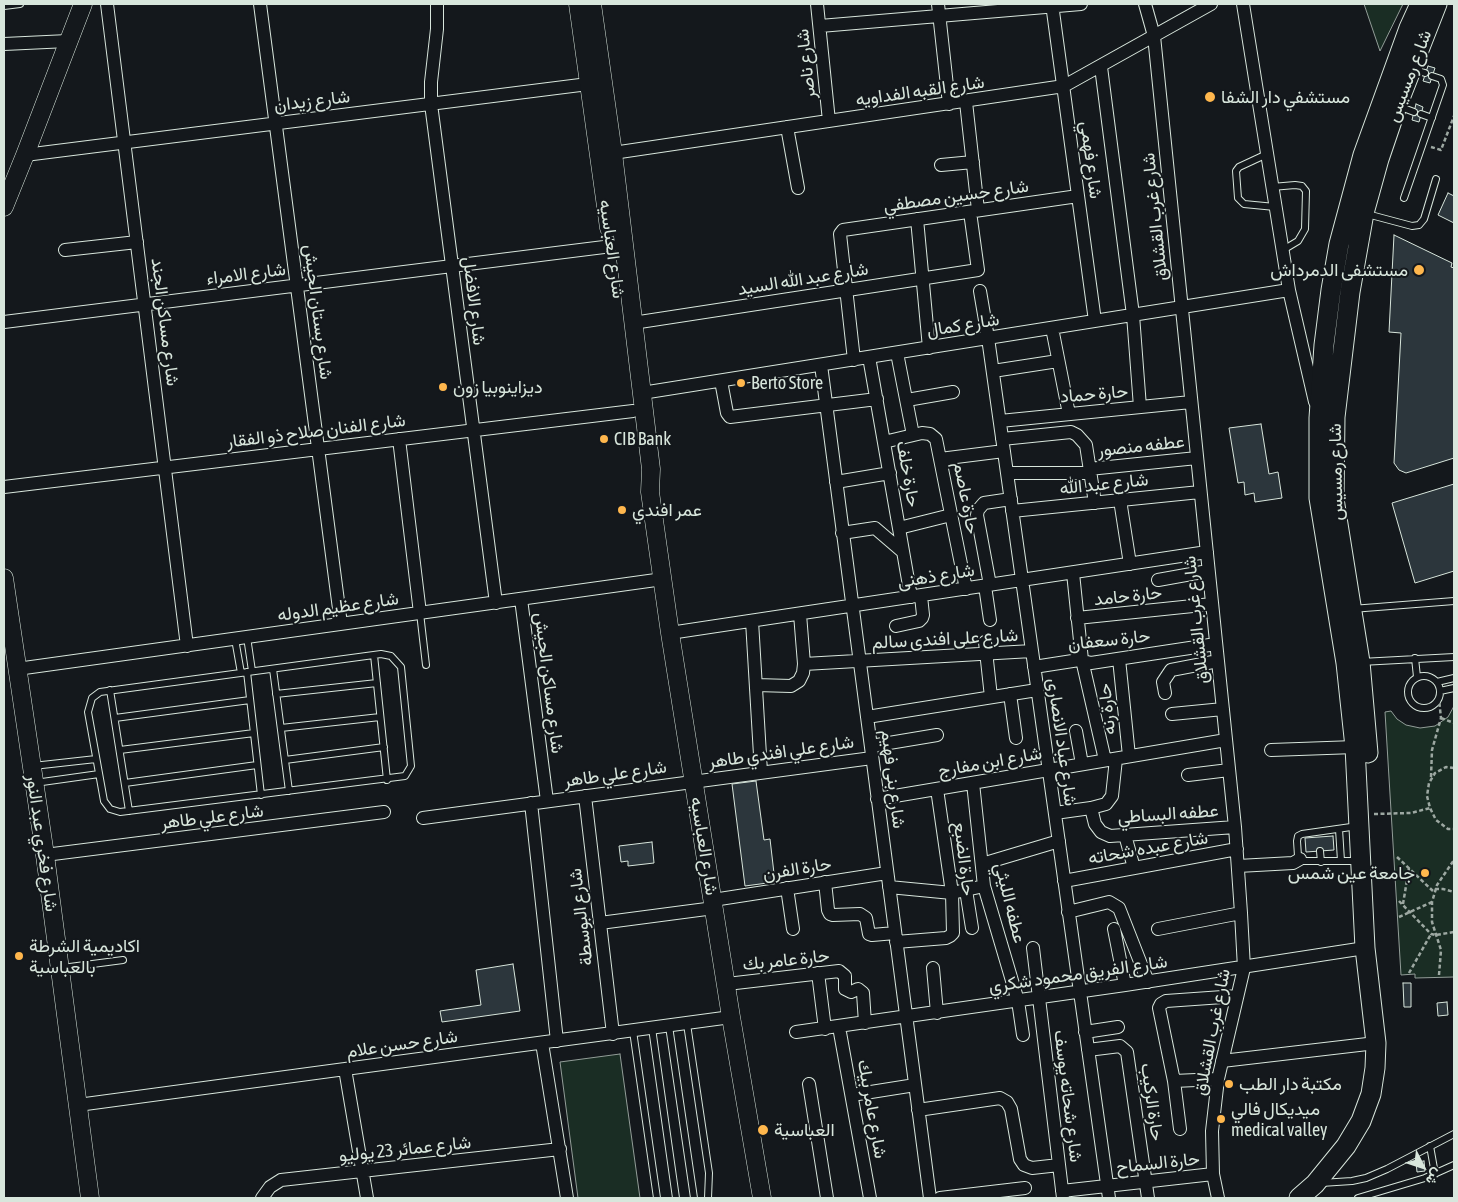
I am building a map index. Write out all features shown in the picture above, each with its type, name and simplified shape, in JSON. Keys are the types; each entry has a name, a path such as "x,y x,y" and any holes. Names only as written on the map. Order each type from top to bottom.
{"main road":[{"path":"4,206 26,155 83,4"},
{"name":"شارع العباسيه","path":"578,4 613,153 652,475 650,492"},
{"name":"شارع العباسيه","path":"592,4 596,83 612,246 633,411 644,476 650,492 670,634 762,1198"},
{"name":"شارع رمسيس","path":"1369,980 1376,965 1378,952 1365,820 1346,663 1319,498 1319,418 1324,345 1331,290 1340,244 1362,155 1409,28 1420,4"},
{"name":"شارع رمسيس","path":"1299,1198 1314,1184 1346,1146 1361,1121 1370,1094 1375,1068 1376,1043 1365,948 1361,861 1368,748 1360,662 1334,499 1335,417 1350,292 1364,213 1379,159 1411,111 1418,71 1437,4"},
{"name":"شارع فخري عبد النور","path":"4,585 8,629 17,670 45,855 90,1198"}],"street":[{"name":"شارع مساكن الجند","path":"107,4 188,646"},
{"name":"شارع بستان الجيش","path":"260,4 341,624"},
{"name":"شارع الافضل","path":"437,4 431,104 496,602"},
{"name":"شارع ناصر","path":"817,4 829,122"},
{"path":"820,26 939,10 1081,4"},
{"name":"شارع غرب القشلاق","path":"1145,4 1154,36 1235,827 1241,913 1244,968 1218,1079 1212,1131 1213,1174 1218,1198"},
{"name":"شارع القبه الفداويه","path":"613,153 1064,86 1212,4"},
{"name":"شارع رمسيس","path":"1243,4 1289,290 1319,418"},
{"name":"شارع فهمي","path":"1052,5 1095,321"},
{"path":"939,10 949,104"},
{"path":"4,44 68,41"},
{"path":"1101,67 1133,315 1140,407"},
{"name":"شارع زيدان","path":"26,155 596,83"},
{"path":"966,102 973,162 974,211"},
{"path":"787,128 798,188"},
{"path":"941,165 973,162"},
{"name":"شارع حسين مصطفي","path":"846,290 840,234 847,229 1078,196"},
{"name":"شارع عبد الله السيد","path":"633,323 978,270 974,211"},
{"path":"917,219 928,348"},
{"path":"65,250 137,242"},
{"name":"شارع الامراء","path":"4,322 612,246"},
{"path":"846,290 854,360"},
{"name":"شارع كمال","path":"642,393 1289,290"},
{"name":"شارع عباد الانصارى","path":"980,291 993,371 1108,1192"},
{"path":"1052,328 1069,414"},
{"path":"897,353 914,435"},
{"name":"حارة خلف","path":"869,357 903,552 923,614 919,621 896,626"},
{"path":"993,371 1058,361"},
{"name":"شارع بنى فهيم","path":"820,365 930,1198"},
{"path":"721,381 727,413 730,417 877,399"},
{"path":"906,400 953,392"},
{"name":"حارة حماد","path":"1000,421 1191,402"},
{"name":"شارع الفنان صلاح ذو الفقار","path":"4,486 633,411"},
{"path":"940,459 1071,432 1077,435 1086,445 1095,503"},
{"name":"حارة عاصم","path":"884,442 922,433 930,434 936,439 966,589"},
{"path":"399,439 420,613"},
{"name":"عطفه منصور","path":"1007,473 1090,471 1197,458"},
{"path":"836,482 890,473"},
{"name":"شارع عبد الله","path":"990,620 977,515 978,510 984,503 1011,505 1095,503 1200,492"},
{"path":"1120,500 1130,564"},
{"path":"899,528 951,515"},
{"path":"842,533 875,528 903,552"},
{"name":"شارع ذهنى","path":"670,634 1207,552"},
{"path":"1158,580 1208,571"},
{"path":"1054,814 1106,804 1112,796 1110,759 1082,660 1073,573"},
{"name":"شارع عظيم الدوله","path":"17,670 663,579"},
{"name":"شارع مساكن الجيش","path":"521,599 547,801"},
{"name":"حارة حامد","path":"1077,618 1212,604"},
{"path":"756,685 791,686 804,673 800,614"},
{"path":"752,621 761,772"},
{"name":"حارة سعفان","path":"1034,667 1082,660 1091,663 1216,644"},
{"path":"986,648 991,697"},
{"name":"شارع على افندى سالم","path":"804,664 860,662 986,648 1032,651"},
{"name":"حارة رنه","path":"1119,659 1129,756"},
{"path":"1165,693 1163,682 1171,670 1218,661"},
{"path":"867,717 1037,690"},
{"path":"1010,694 1016,738"},
{"path":"1172,714 1223,709"},
{"path":"1076,731 1082,764"},
{"name":"شارع علي افندي طاهر","path":"694,781 761,772 871,752 937,735"},
{"name":"شارع ابن مفارج","path":"877,799 1226,740"},
{"path":"1271,750 1355,747"},
{"path":"1188,775 1229,770"},
{"name":"شارع علي طاهر","path":"423,818 694,781"},
{"name":"عطفه الليثي","path":"973,783 984,886 1018,1001 1023,1035"},
{"name":"حارة الضبع","path":"896,938 946,938 953,933 952,893 937,789"},
{"name":"شارع البوسطة","path":"585,796 613,1034"},
{"path":"530,803 557,1041"},
{"name":"عطفه البساطي","path":"1091,808 1095,824 1101,832 1110,836 1235,827"},
{"name":"شارع علي طاهر","path":"45,855 384,812"},
{"path":"1125,835 1134,868"},
{"path":"982,864 1058,841"},
{"name":"شارع عبده شحاته","path":"1064,881 1237,849"},
{"path":"1238,866 1289,863 1300,859"},
{"name":"حارة الفرن","path":"600,923 713,904 787,888 887,873"},
{"path":"825,882 830,914 863,915 866,918 869,934 896,938"},
{"path":"889,887 952,893 984,886"},
{"path":"787,888 792,929"},
{"path":"966,890 972,928"},
{"path":"1068,912 1108,902 1119,908 1148,982"},
{"path":"1158,929 1241,913"},
{"path":"1114,929 1125,985"},
{"name":"شارع شحاته يوسف","path":"1033,948 1063,1195"},
{"name":"شارع الفريق محمود شكري","path":"796,1032 1244,968 1365,948"},
{"path":"933,968 937,1013"},
{"name":"حارة عامر بك","path":"727,984 839,971 845,976 845,989 851,992 858,989 861,990 863,994 865,1023"},
{"path":"818,973 825,1029"},
{"path":"1180,1129 1174,1081 1159,1008 1166,1001 1238,996"},
{"name":"شارع حسن علام","path":"78,1105 731,1017"},
{"name":"شارع عامر بيك","path":"839,1027 870,1198"},
{"path":"1085,1032 1118,1027"},
{"path":"542,1043 560,1149 566,1198"},
{"path":"1222,1061 1376,1043"},
{"name":"حارة الركيب","path":"1088,1050 1120,1046 1127,1052 1148,1198"},
{"path":"345,1069 367,1198"},
{"path":"1174,1081 1218,1079"},
{"path":"809,1084 827,1198"},
{"path":"852,1095 915,1085"},
{"path":"918,1110 1000,1098 1007,1102 1011,1109 1020,1159 1024,1165 1032,1168 1059,1165"},
{"name":"شارع عمائر 23 يوليو","path":"262,1198 270,1187 281,1180 560,1149"},
{"name":"حارة السماح","path":"1063,1195 1108,1192 1146,1182 1213,1174"},
{"path":"940,1198 994,1195 1025,1188"}],"lane":[{"path":"4,6 20,4"},
{"path":"1404,198 1444,85 1441,79 1432,76"},
{"path":"1411,111 1432,118"},
{"path":"1267,154 1239,167 1236,171 1238,198 1244,204 1275,207"},
{"path":"1364,213 1412,226 1419,225 1424,219 1436,179"},
{"path":"1272,187 1295,185 1302,186 1306,191 1305,229 1298,241 1282,251"},
{"path":"1351,609 1454,601"},
{"path":"420,613 426,665"},
{"path":"241,638 247,672 261,795"},
{"path":"241,638 247,672"},
{"path":"386,655 396,659 400,667 411,766 405,776 387,780 129,811 114,811 106,805 103,798 88,707 92,698 104,691 247,672 374,656 386,655"},
{"path":"374,656 387,780"},
{"path":"1360,662 1454,657"},
{"path":"1414,658 1417,677"},
{"path":"273,669 289,792"},
{"path":"1417,677 1430,677 1437,682 1439,694 1436,703 1424,708 1413,704 1408,692 1408,686 1417,677"},
{"path":"1437,682 1454,678"},
{"path":"276,694 377,683"},
{"path":"1439,694 1454,688"},
{"path":"110,690 129,811"},
{"path":"115,718 250,700"},
{"path":"281,728 380,717"},
{"path":"120,750 254,733"},
{"path":"285,760 384,747"},
{"path":"33,775 96,759"},
{"path":"125,783 257,765"},
{"path":"33,775 99,774"},
{"path":"1361,861 1306,862 1298,856 1297,841 1298,836 1302,834 1319,835 1365,820"},
{"path":"1339,829 1341,862"},
{"path":"1320,851 1321,862"},
{"path":"59,969 123,960"},
{"path":"687,1024 709,1173 708,1198"},
{"path":"669,1026 694,1198"},
{"path":"652,1028 676,1198"},
{"path":"633,1031 657,1198"},
{"path":"1314,1184 1366,1178 1454,1134"},
{"path":"1430,1146 1435,1174"},
{"path":"1358,1198 1435,1174 1454,1165"},
{"path":"1390,1189 1391,1198"}],"path":[{"path":"1422,145 1441,150 1454,116"},
{"path":"1439,694 1441,718 1432,750 1431,777 1428,789 1430,808 1436,820 1448,828 1454,829"},
{"path":"1441,718 1454,723"},
{"path":"1431,777 1440,769 1454,768"},
{"path":"1365,820 1430,808"},
{"path":"1397,857 1435,891"},
{"path":"1439,975 1441,950 1432,922 1432,902 1435,891 1454,860"},
{"path":"1402,905 1409,868"},
{"path":"1435,891 1443,889 1454,892"},
{"path":"1398,901 1431,934 1454,932"},
{"path":"1400,917 1432,902"},
{"path":"1409,973 1431,934"}],"green space":[{"path":"1364,4 1403,4 1380,51"},
{"path":"1454,706 1454,977 1415,978 1415,974 1401,975 1385,712 1391,711 1397,719 1406,725 1420,728 1435,726 1448,717"},
{"path":"620,1054 640,1198 578,1198 560,1062"}],"building":[{"path":"1428,66 1435,68 1430,83 1423,81"},
{"path":"1416,104 1423,107 1419,122 1412,120"},
{"path":"1448,193 1454,196 1454,223 1438,215"},
{"path":"1394,235 1452,263 1451,267 1454,268 1454,458 1406,473 1399,470 1394,463 1401,333 1389,332"},
{"path":"1261,424 1269,474 1278,472 1282,498 1255,502 1254,493 1245,495 1244,482 1238,483 1229,428"},
{"path":"1454,484 1454,571 1415,583 1392,503"},
{"path":"756,781 764,840 770,839 775,882 745,886 732,784"},
{"path":"1333,836 1334,850 1306,852 1305,838"},
{"path":"652,842 654,863 628,866 628,861 621,862 619,846"},
{"path":"513,964 520,1011 442,1022 440,1011 481,1005 476,970"},
{"path":"1403,983 1411,983 1411,1007 1404,1007"},
{"path":"1447,1002 1448,1015 1438,1016 1437,1003"},
{"path":"1424,1161 1425,1171 1417,1172 1416,1162"}],"place":[{"name":"مستشفي دار الشفا","path":"1210,97"},
{"name":"مستشفى الدمرداش","path":"1419,270"},
{"name":"Berto Store","path":"741,383"},
{"name":"ديزاينوبيا زون","path":"443,387"},
{"name":"CIB Bank","path":"604,439"},
{"name":"عمر افندي","path":"622,510"},
{"name":"جامعة عين شمس","path":"1425,873"},
{"name":"اكاديمية الشرطة بالعباسية","path":"19,956"},
{"name":"مكتبة دار الطب","path":"1229,1084"},
{"name":"ميديكال فالي medical valley","path":"1221,1119"},
{"name":"العباسية","path":"763,1130"}]}
